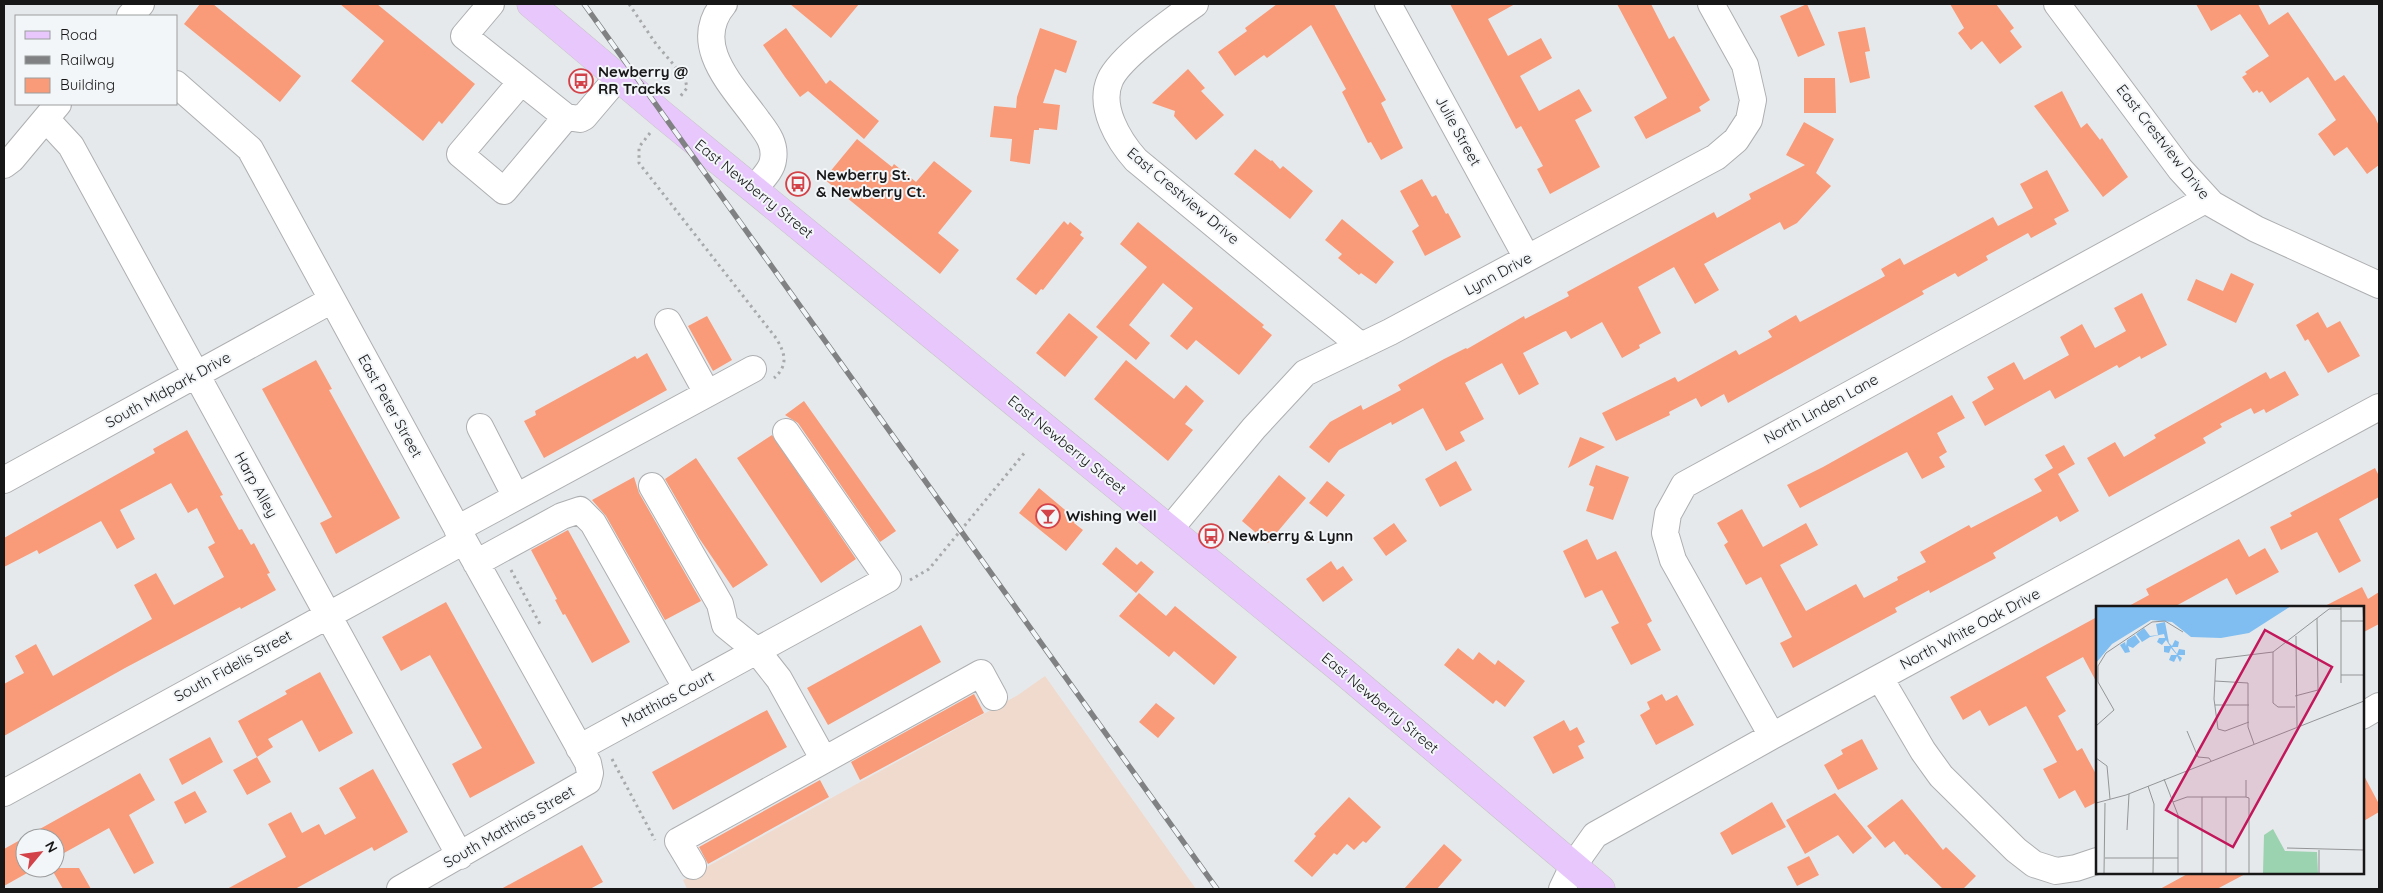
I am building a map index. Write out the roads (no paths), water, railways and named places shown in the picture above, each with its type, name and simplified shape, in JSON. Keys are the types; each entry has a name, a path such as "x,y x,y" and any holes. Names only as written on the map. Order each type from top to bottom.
{"main road":[{"name":"East Newberry Street","path":"531,4 1344,672 1567,878 1601,889"}],"street":[{"path":"131,15 140,4"},
{"path":"491,4 464,36 566,117 580,119 584,117 618,77"},
{"name":"East Crestview Drive","path":"1195,4 1128,57 1110,80 1107,103 1115,132 1136,160 1361,346"},
{"name":"Julie Street","path":"1388,4 1527,258"},
{"name":"Lynn Drive","path":"1170,529 1254,428 1305,373 1361,346 1716,157 1736,140 1748,120 1753,100 1744,65 1711,4"},
{"name":"East Crestview Drive","path":"2056,4 2180,169 2206,199 2256,230 2379,285"},
{"path":"718,6 710,29 710,46 720,68 765,131 774,150 771,166 755,188"},
{"path":"521,82 460,154 504,191 566,117"},
{"name":"East Peter Street","path":"178,86 250,149 465,544 579,748"},
{"path":"4,164 12,159 52,111"},
{"name":"Harp Alley","path":"52,111 460,856"},
{"name":"North Linden Lane","path":"1772,736 1673,560 1665,532 1668,514 1684,485 2206,199"},
{"name":"South Midpark Drive","path":"4,480 332,300"},
{"path":"668,322 707,393"},
{"path":"465,544 516,497 753,368"},
{"name":"North White Oak Drive","path":"1567,878 1596,835 1772,736 2379,407"},
{"path":"480,427 516,497"},
{"name":"Matthias Court","path":"579,748 888,579 786,432"},
{"path":"652,486 720,604 725,625 757,652 778,678 824,760"},
{"path":"465,544 580,510 593,524 686,689"},
{"name":"South Fidelis Street","path":"4,793 327,615 465,544"},
{"path":"693,866 678,841 981,672 994,697"},
{"path":"1880,678 1923,751 1942,776 2016,850 2034,864 2056,871 2076,868 2096,861"},
{"path":"2363,715 2379,706"},
{"name":"South Matthias Street","path":"400,889 588,781 590,773 588,763 579,748"}],"railway":[{"path":"584,4 1217,889"}],"place":[{"name":"Newberry @ RR Tracks","path":"581,81"},
{"name":"Newberry St. & Newberry Ct.","path":"798,184"},
{"name":"Wishing Well","path":"1048,516"},
{"name":"Newberry & Lynn","path":"1211,536"}]}
